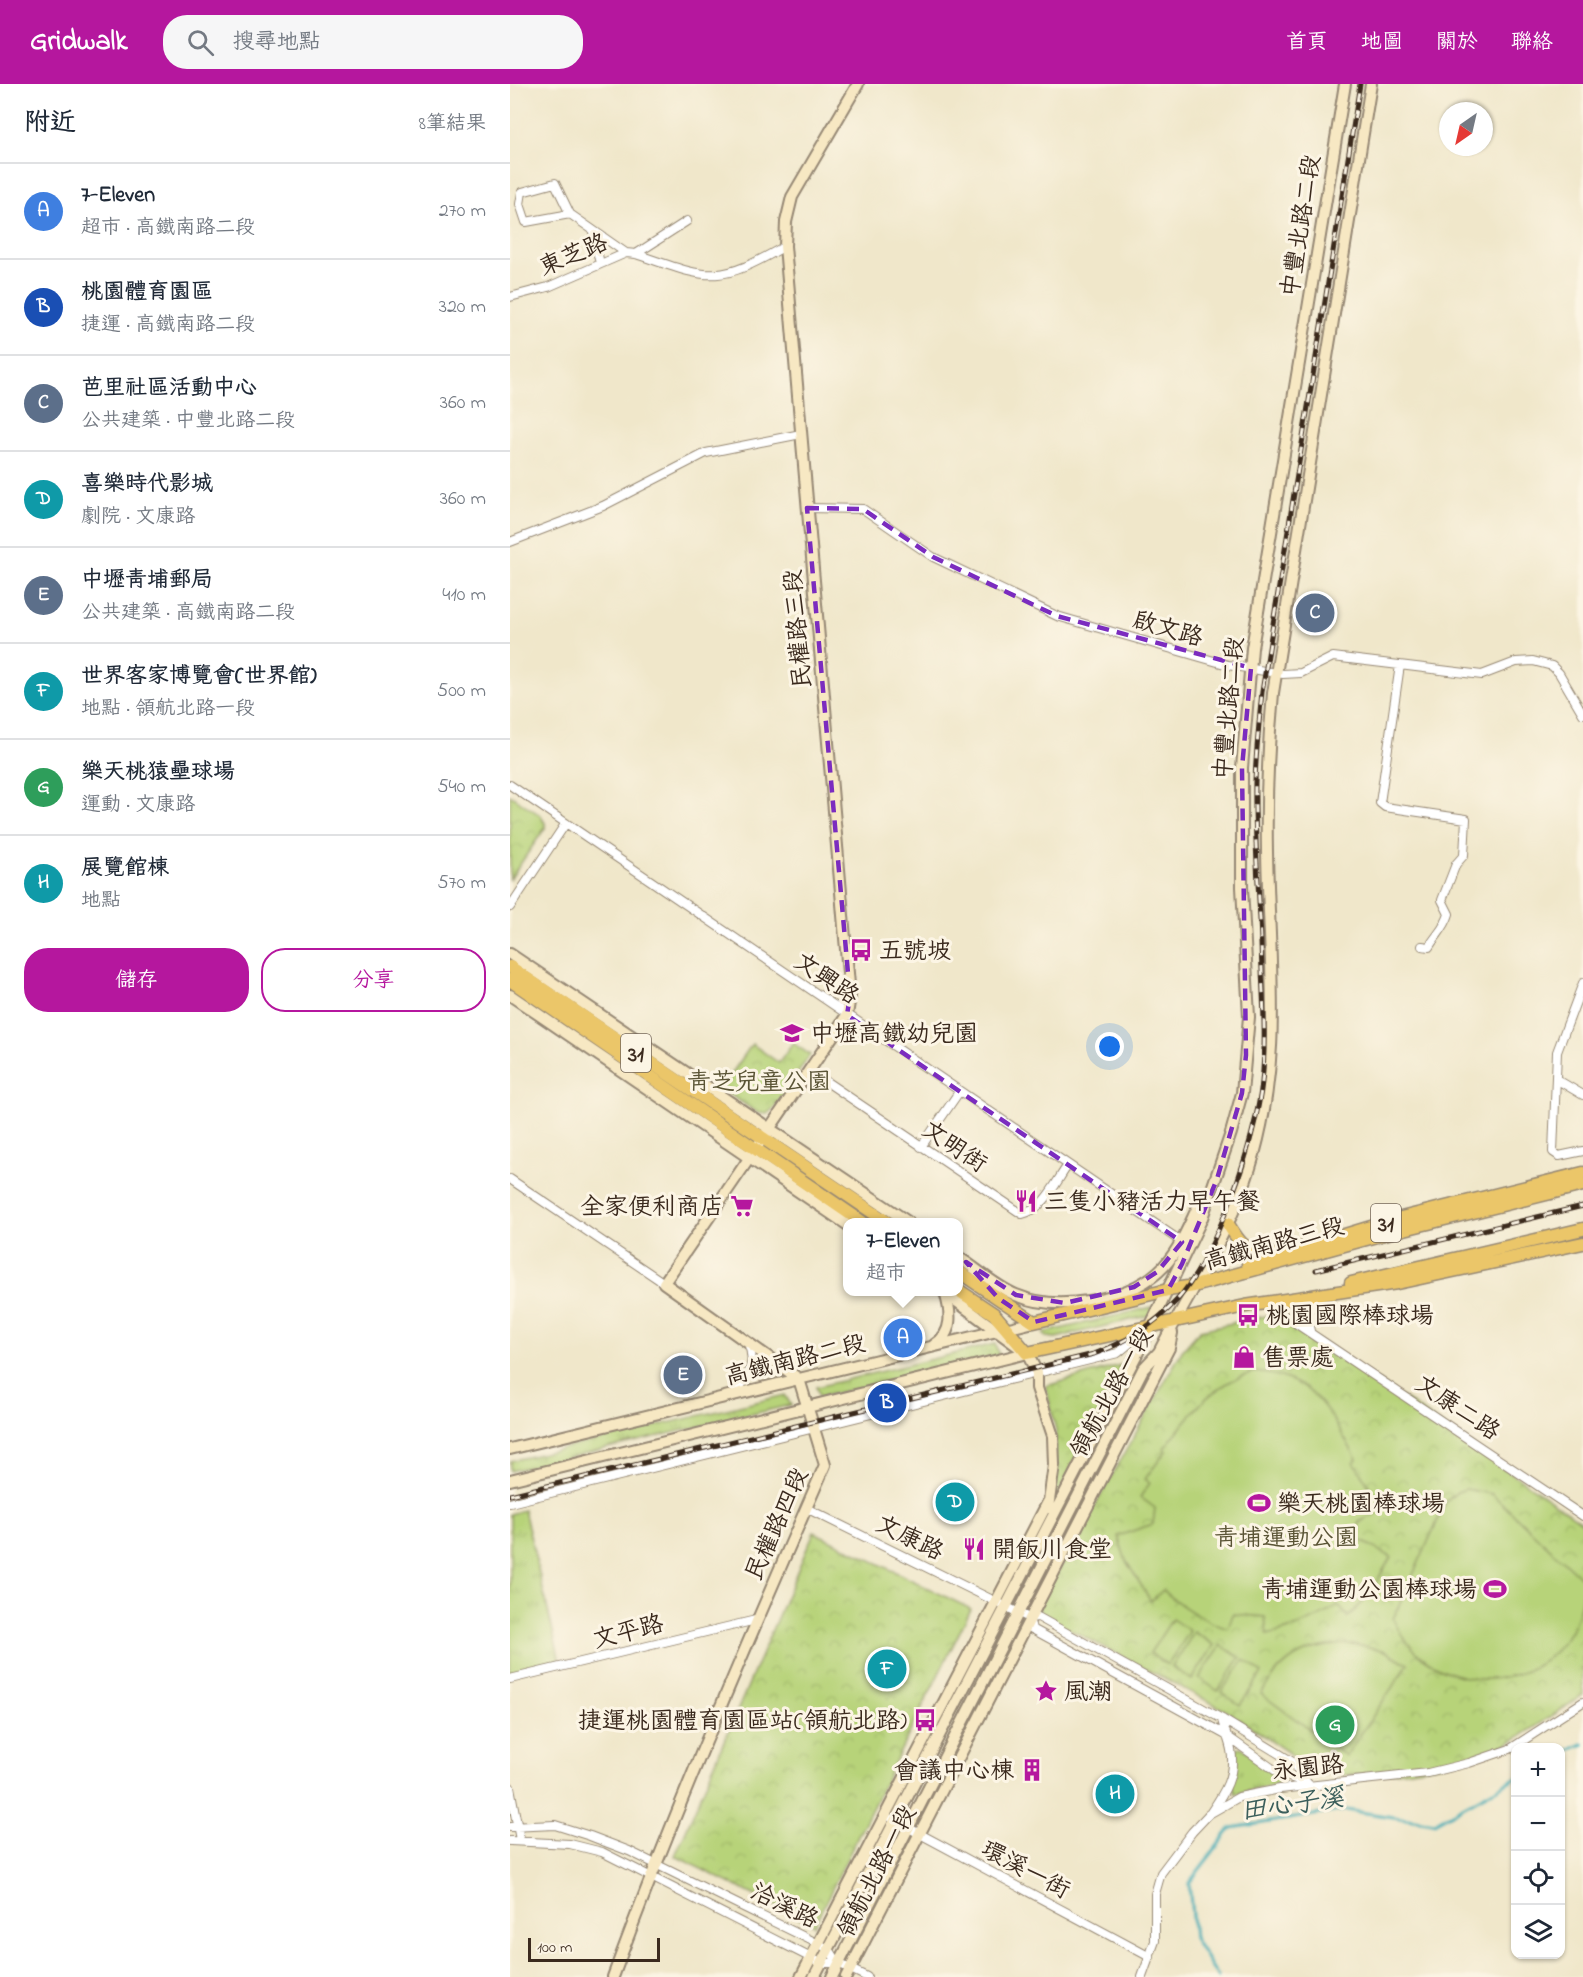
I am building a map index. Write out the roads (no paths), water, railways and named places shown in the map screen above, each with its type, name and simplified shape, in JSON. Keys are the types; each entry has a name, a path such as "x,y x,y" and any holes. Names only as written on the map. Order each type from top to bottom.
{"main road":[{"name":"31","path":"510,967 759,1143 857,1218"},
{"name":"31","path":"510,980 759,1143 881,1218"},
{"name":"高鐵南路三段","path":"1194,1286 1228,1271 1298,1248 1318,1245 1401,1218 1583,1173"},
{"name":"高鐵南路三段","path":"1194,1286 1392,1232 1583,1185"},
{"path":"1228,1224 1240,1244 1254,1253 1271,1253 1298,1248"},
{"name":"31","path":"1174,1321 1265,1303 1583,1229"},
{"name":"31","path":"1265,1303 1396,1283 1583,1243"},
{"path":"1256,1270 1318,1245"},
{"path":"963,1265 998,1298 1034,1322"},
{"name":"高鐵南路二段","path":"1034,1322 1168,1290 1194,1286"},
{"path":"963,1293 994,1314 1002,1330 1027,1353"},
{"name":"高鐵南路二段","path":"1027,1353 1174,1321"}],"street":[{"name":"民權路三段","path":"847,1015 850,996 785,246 786,222 792,196 858,84"},
{"name":"中豐北路二段","path":"1151,1325 1203,1218 1242,1093 1249,1017 1242,887 1242,768 1251,668 1346,84"},
{"name":"中豐北路二段","path":"1174,1321 1228,1224 1256,1146 1264,1108 1274,1030 1267,784 1275,674 1371,84"},
{"path":"570,214 526,222 520,204 522,192 555,183 570,214 626,253"},
{"path":"636,254 687,221"},
{"path":"593,232 600,264"},
{"name":"東芝路","path":"510,297 548,287 626,253 636,254 697,275 729,275 785,246"},
{"path":"510,542 603,506 706,453 801,434"},
{"name":"啟文路","path":"807,508 863,509 933,557 1057,616 1228,665 1275,674 1301,673 1333,657 1482,675 1516,663 1544,663 1552,666 1559,673 1583,714"},
{"path":"1400,665 1380,803 1385,807 1466,819 1464,855 1456,864 1442,900 1449,914 1445,927 1437,933 1429,947 1422,946"},
{"name":"文興路","path":"510,785 1182,1242"},
{"path":"510,907 566,823"},
{"name":"31","path":"510,954 759,1143 843,1221"},
{"path":"1583,983 1557,1052 1553,1152 1559,1156 1583,1150"},
{"name":"31","path":"510,995 759,1143 900,1218"},
{"path":"664,1283 847,1015"},
{"name":"文明街","path":"809,1070 1022,1214 1034,1211 1068,1165"},
{"path":"1556,1079 1582,1093"},
{"path":"921,1147 959,1092"},
{"path":"510,1179 664,1283 799,1379"},
{"path":"963,1264 1016,1295 1042,1302 1065,1303 1102,1297 1134,1287 1157,1272 1182,1242 1197,1209"},
{"path":"1310,1331 1306,1314 1322,1295"},
{"path":"930,1348 939,1342 950,1322 946,1296"},
{"path":"951,1296 1002,1330"},
{"name":"文康二路","path":"1265,1303 1583,1516"},
{"name":"領航北路一段","path":"832,1977 1143,1369 1159,1352 1174,1321"},
{"name":"領航北路一段","path":"848,1972 1170,1348 1174,1321"},
{"name":"高鐵南路二段","path":"510,1449 1034,1322"},
{"path":"510,1503 1118,1353 1151,1325"},
{"name":"領航北路一段","path":"814,1977 818,1943 1050,1526 1151,1325"},
{"path":"733,1395 750,1373 752,1363 747,1342"},
{"path":"1017,1559 1050,1526 1048,1502 1054,1465 1053,1436 1037,1388 1037,1373 1027,1353"},
{"name":"高鐵南路二段","path":"510,1480 1027,1353"},
{"name":"民權路四段","path":"613,1977 650,1877 756,1620 825,1465 812,1429 799,1379"},
{"name":"領航北路一段","path":"801,1977 829,1949 889,1818 996,1600 1048,1502"},
{"name":"文康路","path":"806,1508 996,1600 1018,1613 1029,1618 1043,1620 1222,1719 1291,1761 1308,1784"},
{"name":"文康路","path":"1029,1618 1032,1629 1036,1632 1224,1734 1280,1774 1308,1784"},
{"name":"文平路","path":"510,1679 756,1620"},
{"name":"永園路","path":"1142,1977 1155,1941 1155,1894 1161,1873 1192,1832 1209,1814 1239,1797 1308,1784 1375,1780 1428,1773 1469,1763 1510,1749 1583,1702"},
{"path":"1209,1814 1228,1786 1232,1767 1231,1750 1224,1734 1222,1719"},
{"path":"510,1787 514,1827 520,1840"},
{"name":"環溪一街","path":"889,1818 1150,1957"},
{"name":"洽溪路","path":"514,1827 555,1826 590,1836 656,1864 818,1943 829,1949 838,1963"},
{"name":"洽溪路","path":"510,1840 570,1844 602,1852 816,1960 838,1963"},
{"path":"838,1963 848,1972 867,1977"}],"waterway":[{"name":"田心子溪","path":"1565,1752 1583,1744"},
{"name":"田心子溪","path":"1218,1977 1194,1938 1189,1883 1231,1828 1346,1810 1434,1823 1511,1780"}],"railway":[{"path":"510,1495 1094,1354 1118,1344 1149,1325 1177,1300 1192,1281 1219,1227 1243,1165 1252,1134 1262,1082 1264,1012 1255,802 1262,692 1360,84"},
{"path":"1316,1270 1583,1206"}],"place":[{"name":"芭里社區活動中心","path":"1315,613"},
{"name":"五號坡","path":"861,950"},
{"name":"中壢高鐵幼兒園","path":"792,1033"},
{"name":"三隻小豬活力早午餐","path":"1026,1201"},
{"name":"全家便利商店","path":"742,1206"},
{"name":"桃園國際棒球場","path":"1248,1315"},
{"name":"7-Eleven","path":"903,1338"},
{"name":"售票處","path":"1244,1357"},
{"name":"中壢青埔郵局","path":"683,1375"},
{"name":"桃園體育園區","path":"887,1403"},
{"name":"喜樂時代影城","path":"955,1502"},
{"name":"樂天桃園棒球場","path":"1259,1503"},
{"name":"開飯川食堂","path":"974,1549"},
{"name":"青埔運動公園棒球場","path":"1495,1589"},
{"name":"世界客家博覽會(世界館)","path":"887,1669"},
{"name":"風潮","path":"1046,1691"},
{"name":"捷運桃園體育園區站(領航北路)","path":"925,1720"},
{"name":"樂天桃猿壘球場","path":"1335,1725"},
{"name":"會議中心棟","path":"1032,1770"},
{"name":"展覽館棟","path":"1115,1794"}],"park label":[{"name":"青芝兒童公園","path":"759,1081"},
{"name":"青埔運動公園","path":"1286,1537"}]}
